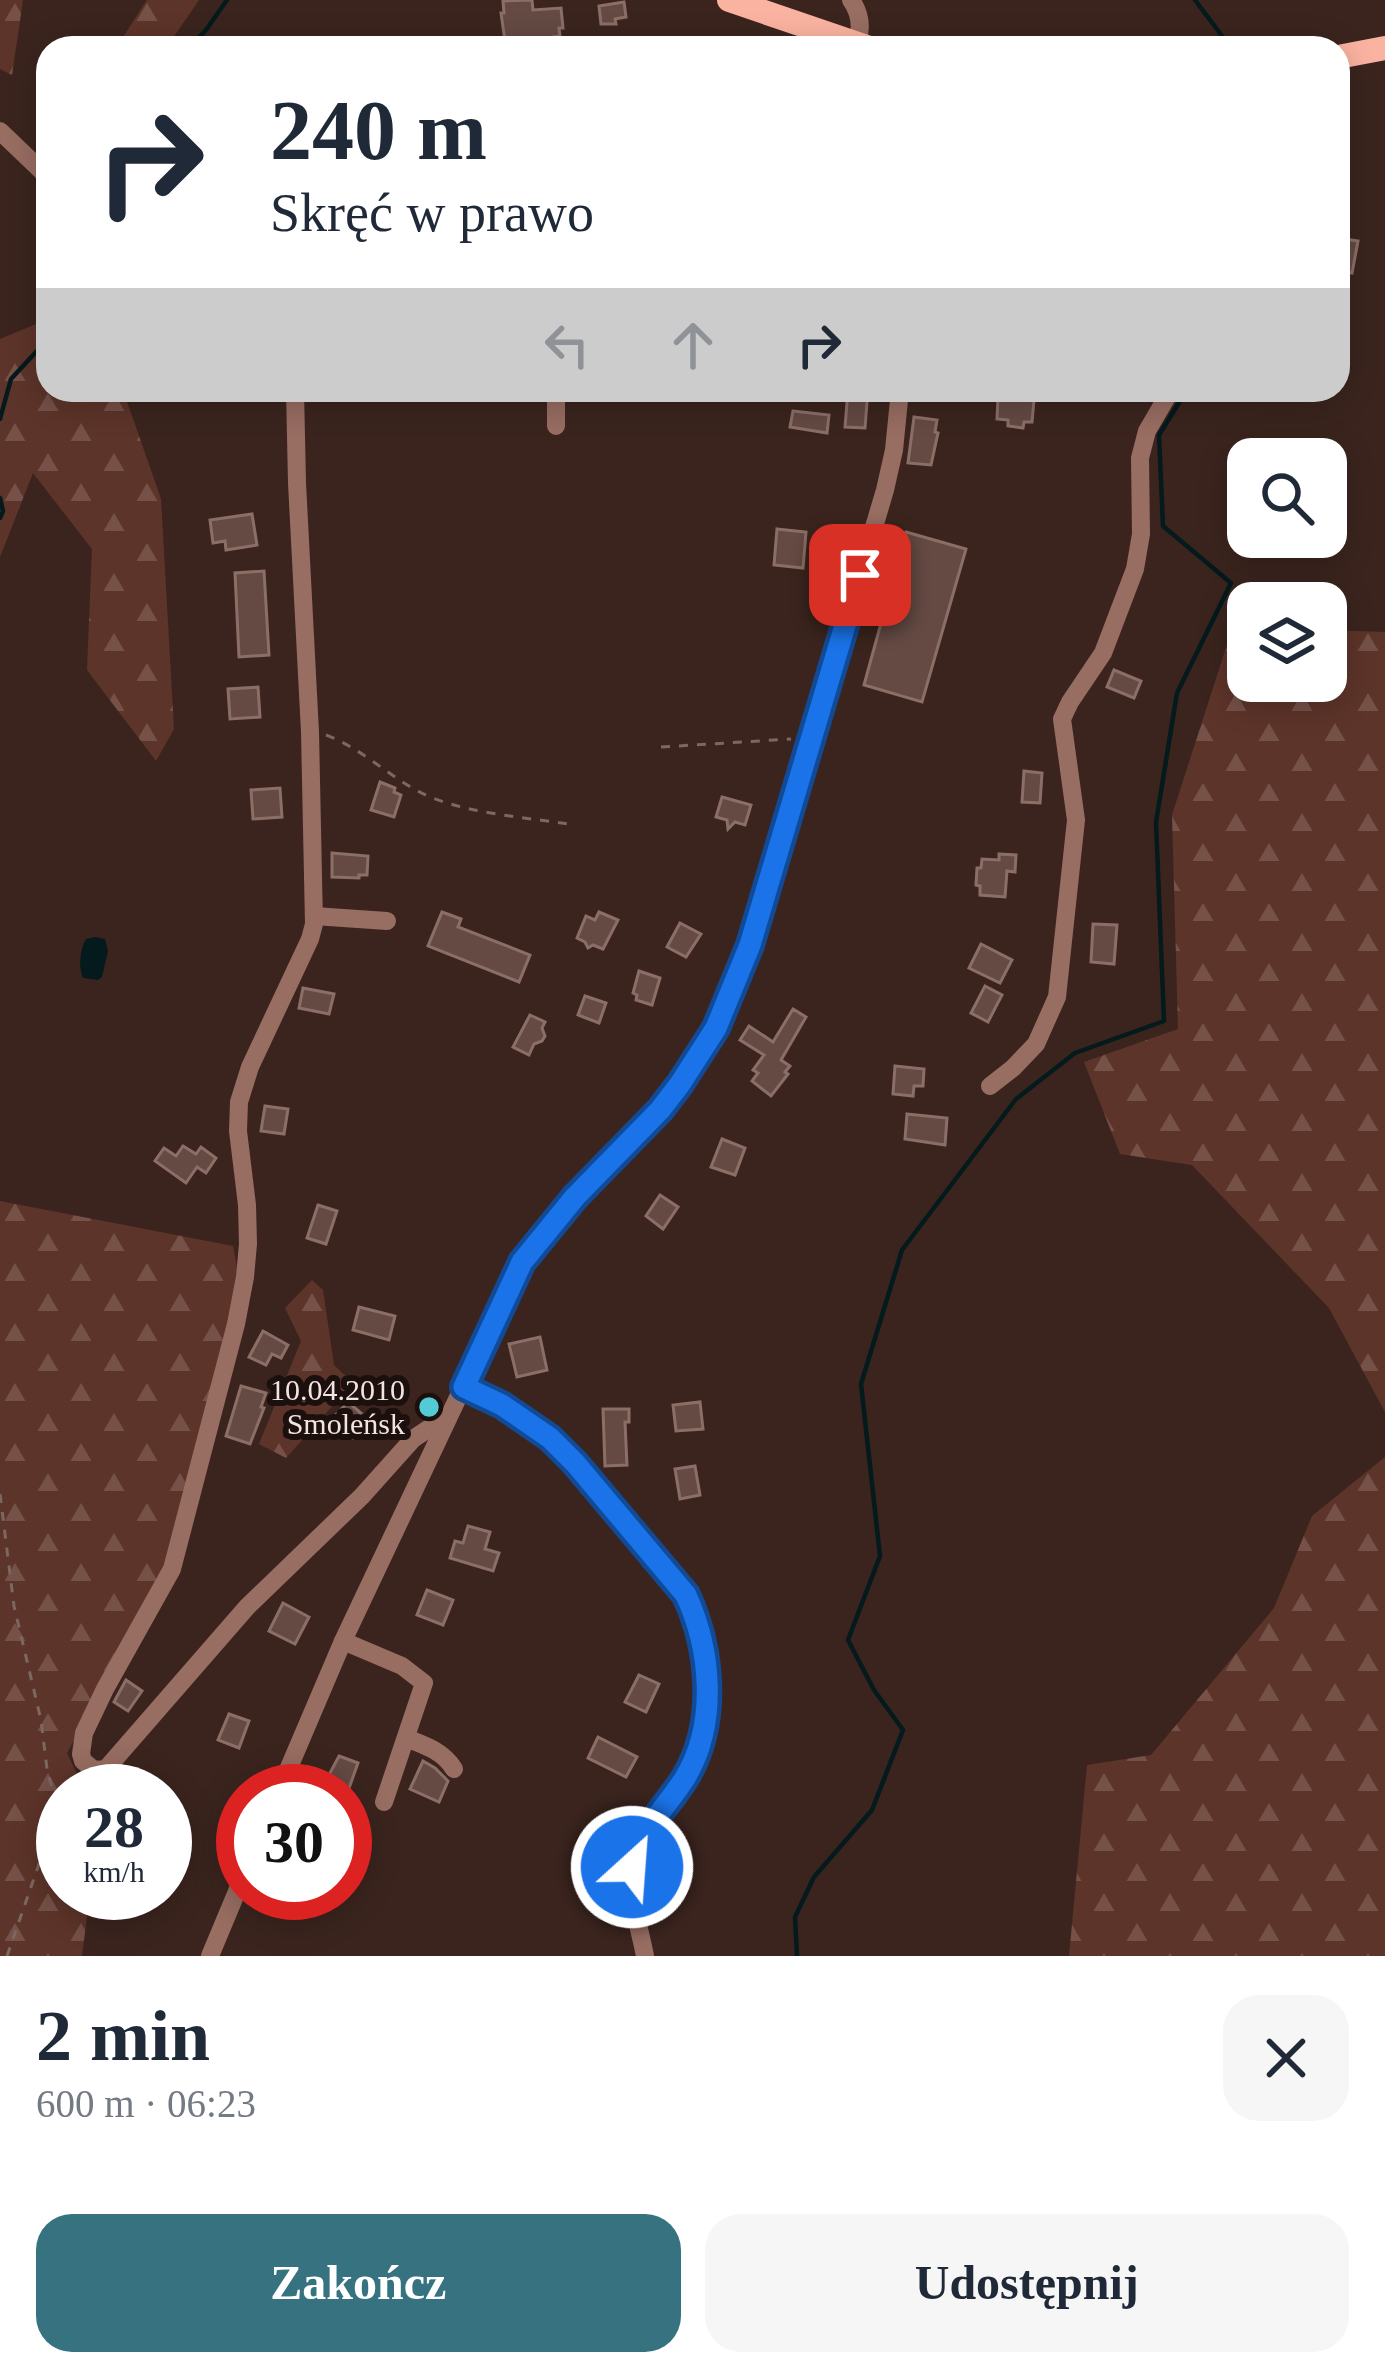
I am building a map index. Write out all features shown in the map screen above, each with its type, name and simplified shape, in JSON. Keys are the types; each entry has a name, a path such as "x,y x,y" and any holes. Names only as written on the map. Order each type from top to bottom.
{"main road":[{"path":"728,0 804,36"}],"street":[{"path":"851,0 862,36"},
{"path":"0,130 36,165"},
{"path":"296,402 314,916 310,939 250,1067 239,1102 247,1205 245,1277 181,1539 159,1594 104,1688 84,1733 81,1754 88,1767 106,1769 247,1607 362,1496 413,1439 431,1427 444,1426"},
{"path":"556,402 556,426"},
{"path":"291,1764 343,1641 522,1262 575,1197 660,1110 716,1028 750,945 885,490 899,402"},
{"path":"990,1086 1036,1044 1057,997 1076,820 1062,719 1103,653 1127,593 1141,534 1140,458 1164,402"},
{"path":"314,916 387,921"},
{"path":"464,1387 526,1419 575,1463 686,1595 696,1618 706,1672 703,1734 684,1779 636,1848 632,1867 645,1956"},
{"path":"343,1641 402,1666 424,1683 384,1802"},
{"path":"406,1738 432,1748 454,1769"},
{"path":"210,1956 225,1920"}],"path":[{"path":"310,732 343,741 427,795 454,805 568,824"},
{"path":"662,747 811,738"},
{"path":"0,1494 14,1606 46,1764"},
{"path":"7,1956 36,1874"}],"green space":[{"path":"0,0 23,0 12,75 0,69"},
{"path":"147,0 199,0 174,36 124,36"},
{"path":"36,324 36,402 127,402 161,499 174,729 156,761 87,670 92,549 33,473 0,557 0,339"},
{"path":"1347,631 1385,632 1385,1412 1329,1308 1192,1165 1120,1154 1084,1062 1178,1029 1172,815 1227,644 1227,702 1347,702"},
{"path":"0,1201 233,1246 239,1278 165,1571 67,1753 72,1764 36,1764 36,1920 87,1920 82,1956 0,1956"},
{"path":"312,1280 323,1290 334,1365 353,1383 286,1458 259,1444 301,1341 285,1308"},
{"path":"1385,1457 1385,1956 1069,1956 1087,1765 1151,1755 1274,1608 1312,1516"}],"water":[{"path":"86,939 105,939 108,951 98,980 83,978 80,958"}],"building":[{"path":"532,0 533,10 561,8 560,36 504,36 503,1"},
{"path":"624,2 626,17 615,19 616,24 601,24 599,6"},
{"path":"1350,240 1358,241 1350,273"},
{"path":"847,402 867,402 865,428 845,427"},
{"path":"998,402 1034,402 1032,422 1024,422 1023,428 997,419"},
{"path":"793,411 829,415 827,433 790,427"},
{"path":"914,417 937,420 931,465 908,463"},
{"path":"252,514 257,545 226,550 225,541 213,543 210,520"},
{"path":"777,529 806,532 803,568 774,565"},
{"path":"906,532 966,549 922,702 864,685"},
{"path":"264,571 269,655 239,657 235,573"},
{"path":"1114,670 1141,681 1134,698 1107,687"},
{"path":"258,687 260,717 230,719 228,689"},
{"path":"1024,771 1042,773 1040,803 1022,802"},
{"path":"380,782 401,795 394,817 371,810"},
{"path":"280,788 282,817 253,819 251,790"},
{"path":"722,797 751,805 745,825 735,822 728,829 727,820 716,817"},
{"path":"332,853 368,856 367,875 332,877"},
{"path":"999,854 1016,855 1015,872 1007,871 1005,897 980,895 977,868 982,859 999,860"},
{"path":"442,912 461,919 458,927 530,955 519,982 428,946"},
{"path":"599,912 618,920 603,949 588,948 577,938 586,916 595,920"},
{"path":"680,923 701,934 686,957 667,947"},
{"path":"1093,924 1117,925 1114,964 1091,962"},
{"path":"981,944 1012,960 1000,983 969,968"},
{"path":"639,971 660,978 652,1005 636,1000 633,993"},
{"path":"985,986 1002,995 988,1022 971,1013"},
{"path":"303,988 334,994 329,1014 299,1008"},
{"path":"585,996 606,1003 599,1023 578,1015"},
{"path":"793,1009 806,1017 781,1060 790,1066 788,1074 771,1096 752,1081 758,1073 753,1070 764,1055 740,1040 749,1026 773,1042"},
{"path":"530,1015 545,1022 545,1036 529,1055 513,1047"},
{"path":"895,1066 924,1069 923,1086 914,1086 913,1096 893,1094"},
{"path":"265,1106 288,1109 284,1134 261,1131"},
{"path":"907,1114 947,1118 945,1145 905,1139"},
{"path":"722,1139 745,1148 735,1175 711,1167"},
{"path":"183,1146 196,1154 201,1147 216,1158 206,1173 197,1167 186,1183 155,1161 164,1148 176,1156"},
{"path":"660,1195 678,1207 663,1229 646,1216"},
{"path":"318,1205 337,1211 326,1244 307,1238"},
{"path":"359,1307 395,1316 389,1340 353,1330"},
{"path":"263,1331 288,1345 281,1358 272,1354 266,1365 249,1357"},
{"path":"540,1337 547,1370 517,1377 509,1344"},
{"path":"241,1386 266,1393 250,1444 226,1436"},
{"path":"348,1402 366,1424 353,1438 332,1419"},
{"path":"700,1402 703,1429 676,1431 673,1405"},
{"path":"603,1409 629,1409 627,1465 605,1466"},
{"path":"695,1466 700,1495 680,1499 675,1469"},
{"path":"468,1526 490,1532 485,1549 499,1553 493,1571 450,1558 455,1541 463,1543"},
{"path":"427,1590 453,1600 443,1625 417,1615"},
{"path":"283,1603 309,1617 295,1644 269,1631"},
{"path":"639,1675 659,1684 646,1712 625,1702"},
{"path":"126,1680 142,1691 128,1711 114,1702"},
{"path":"229,1714 249,1721 239,1748 218,1740"},
{"path":"598,1737 637,1757 626,1777 588,1758"},
{"path":"339,1756 358,1763 358,1764 335,1764"},
{"path":"423,1761 448,1781 439,1802 410,1789"}],"waterway":[{"path":"200,36 227,0"},
{"path":"1195,0 1222,36"},
{"path":"0,419 11,379 36,352"},
{"path":"797,1956 795,1917 814,1877 872,1810 903,1730 874,1690 848,1640 880,1556 861,1384 902,1250 1016,1099 1075,1053 1164,1021 1156,822 1177,693 1231,583 1163,526 1159,435 1180,402"},
{"path":"0,498 0,518"}],"place":[{"name":"10.04.2010 Smoleńsk","path":"429,1407"}],"route":[{"path":"632,1867 636,1848 684,1779 703,1734 706,1672 696,1618 686,1595 550,1438 526,1419 464,1387 522,1262 575,1197 660,1110 716,1028 750,945 860,575"}]}
